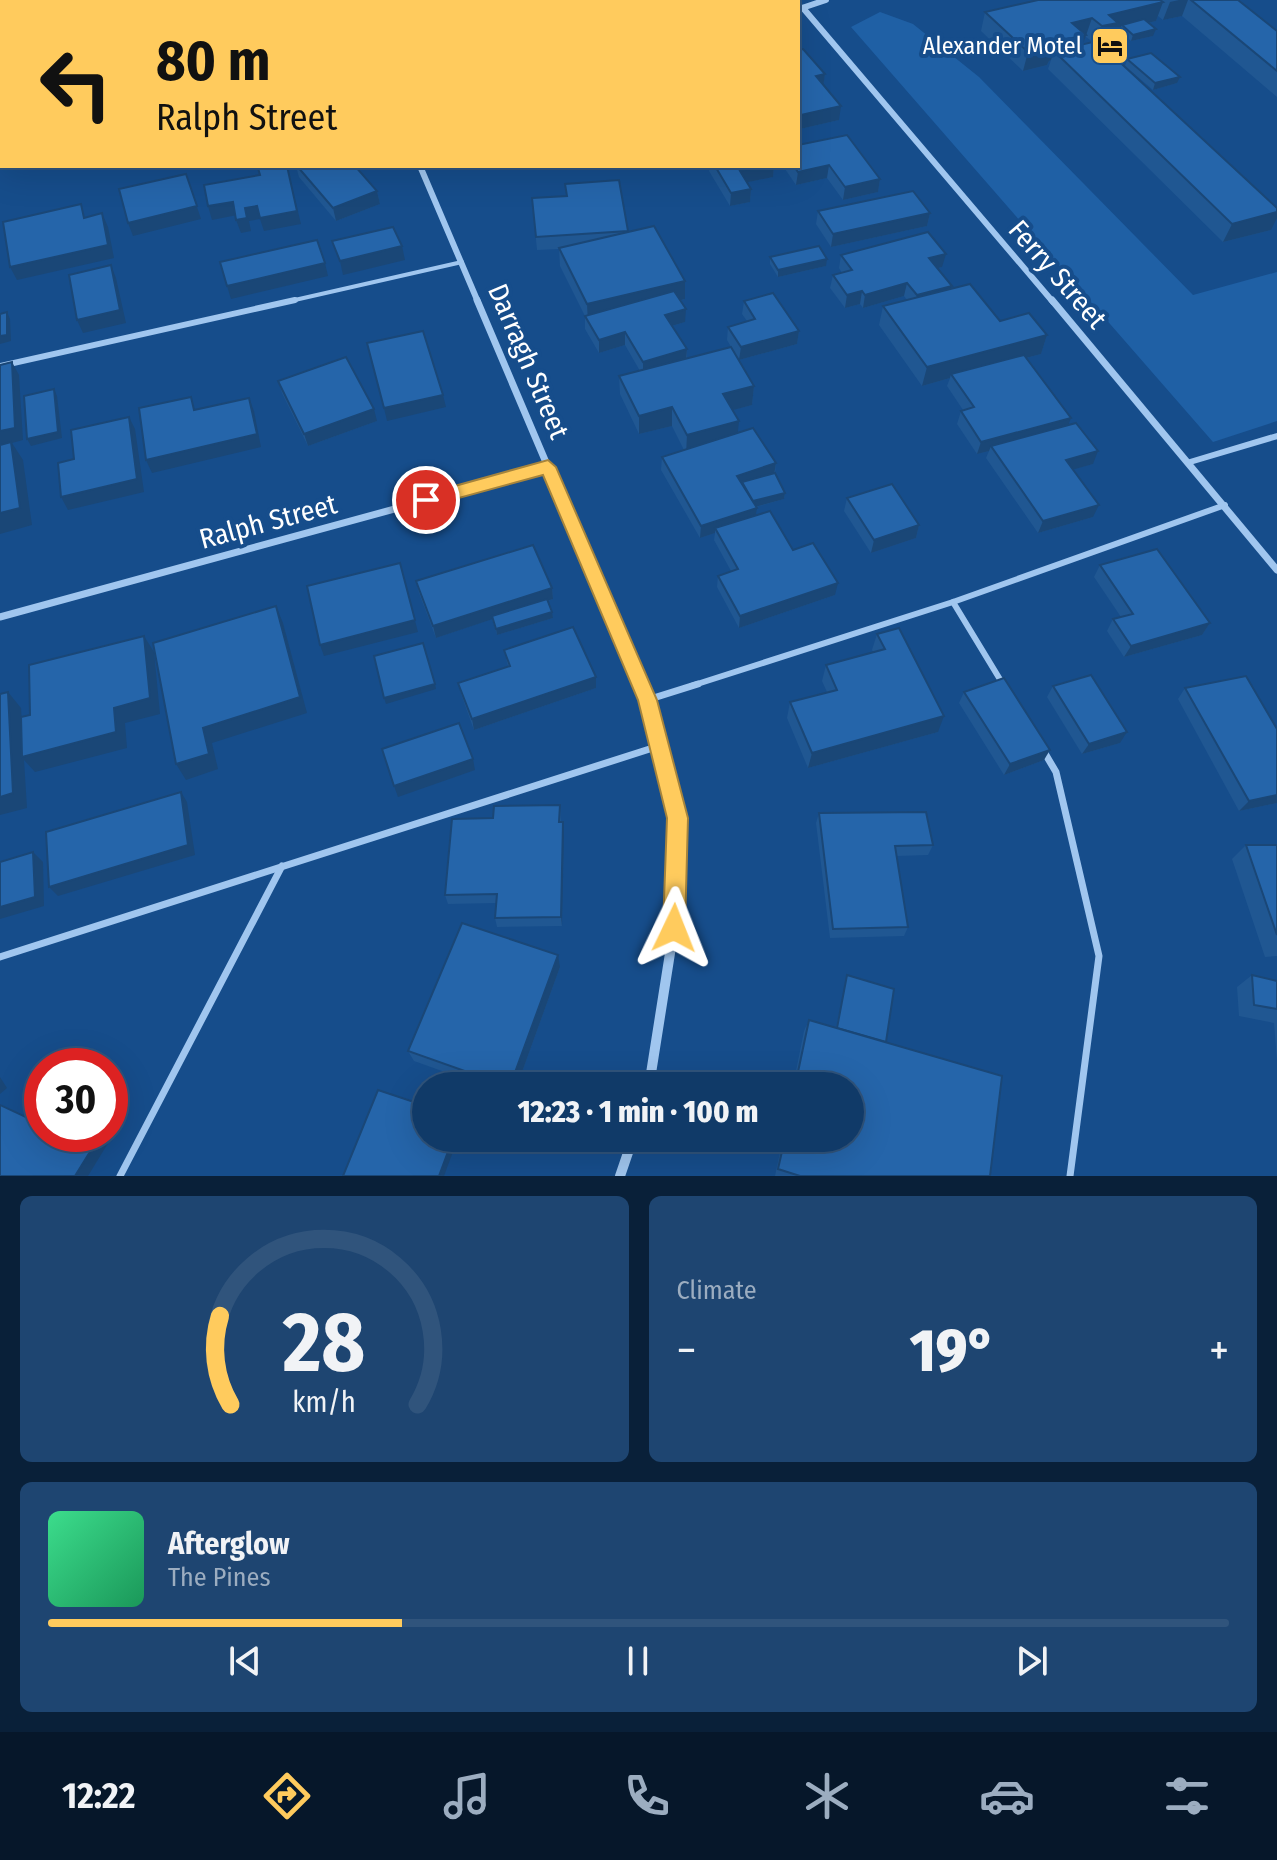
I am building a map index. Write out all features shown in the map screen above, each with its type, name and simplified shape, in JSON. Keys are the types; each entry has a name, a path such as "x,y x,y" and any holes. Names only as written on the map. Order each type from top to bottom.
{"street":[{"path":"800,9 826,0"},
{"name":"Ferry Street","path":"800,9 1190,462 1277,570"},
{"name":"Darragh Street","path":"421,168 647,700 659,746 677,818 674,928 651,1072"},
{"name":"Ralph Street","path":"0,617 548,467"},
{"path":"620,1176 628,1152"}],"lane":[{"path":"0,366 462,262"},
{"path":"1190,462 1277,436"},
{"path":"647,700 953,602 1225,505"},
{"path":"953,602 1009,693"},
{"path":"1040,745 1056,772 1099,956 1070,1176"},
{"path":"0,957 659,746"},
{"path":"120,1176 282,866"}],"shaded area":[{"path":"880,12 913,24 979,77 1193,295 1277,272 1277,421 1213,442 851,27"}],"building":[{"path":"1038,0 1163,2 1109,15 1118,23 1102,26 1092,18 1072,23 1086,35 1049,43 1053,47 1028,52 985,12"},
{"path":"1191,0 1238,0 1277,31 1277,71"},
{"path":"1144,19 1156,29 1133,35 1122,25"},
{"path":"1097,41 1277,208 1277,212 1232,224 1054,51"},
{"path":"803,49 825,74 816,76 841,106 800,114 800,50"},
{"path":"1151,53 1180,77 1155,83 1127,59"},
{"path":"847,135 880,179 845,187 829,165 798,172 795,168 800,168 800,145"},
{"path":"258,168 287,168 297,211 260,218 257,206 245,208 247,218 236,220 233,202 208,206 204,185 260,175"},
{"path":"299,168 357,168 377,191 333,208"},
{"path":"716,168 754,168 740,171 751,189 731,193"},
{"path":"186,174 197,206 128,223 119,189"},
{"path":"619,180 628,231 536,237 532,198 567,196 565,184"},
{"path":"913,191 930,213 833,234 818,211"},
{"path":"81,204 84,218 102,213 108,245 10,267 3,222"},
{"path":"654,226 685,281 587,304 559,248"},
{"path":"393,227 402,246 340,261 332,241"},
{"path":"928,232 946,254 929,258 952,286 917,295 907,283 865,295 862,291 847,295 833,275 852,270 841,255"},
{"path":"317,240 325,263 227,286 220,262"},
{"path":"819,246 827,259 778,270 770,257"},
{"path":"111,265 120,310 77,320 69,275"},
{"path":"970,284 1000,321 1029,313 1047,335 927,367 883,306"},
{"path":"674,291 686,309 665,315 687,349 643,362 625,332 599,340 585,316"},
{"path":"773,293 799,331 741,347 728,327 755,319 744,301"},
{"path":"7,312 7,335 0,336 0,314"},
{"path":"423,331 443,395 384,408 367,343"},
{"path":"731,347 754,386 723,394 739,421 687,435 672,407 639,416 619,376"},
{"path":"1024,355 1071,418 981,442 961,411 974,407 951,374"},
{"path":"346,357 374,409 304,434 278,381"},
{"path":"12,362 15,428 0,431 0,365"},
{"path":"54,389 58,432 27,439 24,396"},
{"path":"191,397 194,410 249,398 257,434 146,460 139,408"},
{"path":"129,417 137,479 61,497 58,463 74,459 71,430"},
{"path":"1076,423 1098,451 1066,460 1099,505 1043,521 991,446"},
{"path":"753,428 776,463 737,476 757,508 701,526 662,457"},
{"path":"11,442 20,508 0,513 0,445"},
{"path":"775,473 785,493 753,501 742,482"},
{"path":"892,484 919,525 874,540 847,498"},
{"path":"770,511 793,550 813,543 838,583 740,616 718,576 738,569 715,528"},
{"path":"533,545 552,588 433,626 416,581"},
{"path":"1157,549 1210,623 1131,646 1113,619 1133,614 1100,565"},
{"path":"400,563 415,620 320,645 307,586"},
{"path":"547,599 552,612 496,629 492,616"},
{"path":"276,606 300,697 203,728 209,754 176,764 153,643"},
{"path":"573,627 596,677 472,719 458,683 510,666 504,650"},
{"path":"899,628 944,716 812,753 790,702 837,690 826,665 885,649 877,634"},
{"path":"144,636 150,698 114,708 116,732 22,757 21,717 30,715 29,665"},
{"path":"423,643 435,684 384,698 374,656"},
{"path":"1091,675 1127,732 1089,744 1053,686"},
{"path":"1246,676 1277,729 1277,795 1249,801 1185,688"},
{"path":"1004,678 1050,750 1010,764 964,692"},
{"path":"8,692 13,793 0,797 0,694"},
{"path":"459,723 473,759 394,786 382,749"},
{"path":"181,792 188,845 49,887 46,832"},
{"path":"560,805 559,822 563,822 561,917 495,918 497,894 445,895 452,819 493,818 494,806"},
{"path":"926,812 933,845 895,846 908,927 833,929 819,813"},
{"path":"1246,845 1277,845 1277,935"},
{"path":"33,852 35,897 0,907 0,862"},
{"path":"462,923 558,955 515,1072 467,1072 408,1051"},
{"path":"847,975 894,989 886,1042 837,1028"},
{"path":"1252,975 1277,981 1277,1009 1254,1005"},
{"path":"809,1020 1002,1076 990,1176 800,1176 778,1169 782,1152 864,1152 864,1072 798,1072"},
{"path":"378,1090 412,1101 412,1152 448,1152 439,1176 343,1176"},
{"path":"0,1105 24,1116 24,1152 90,1152 75,1176 0,1176"}],"place":[{"name":"Alexander Motel","path":"1110,46"}],"route":[{"path":"426,500 548,467 647,700 677,818 674,928"}]}
